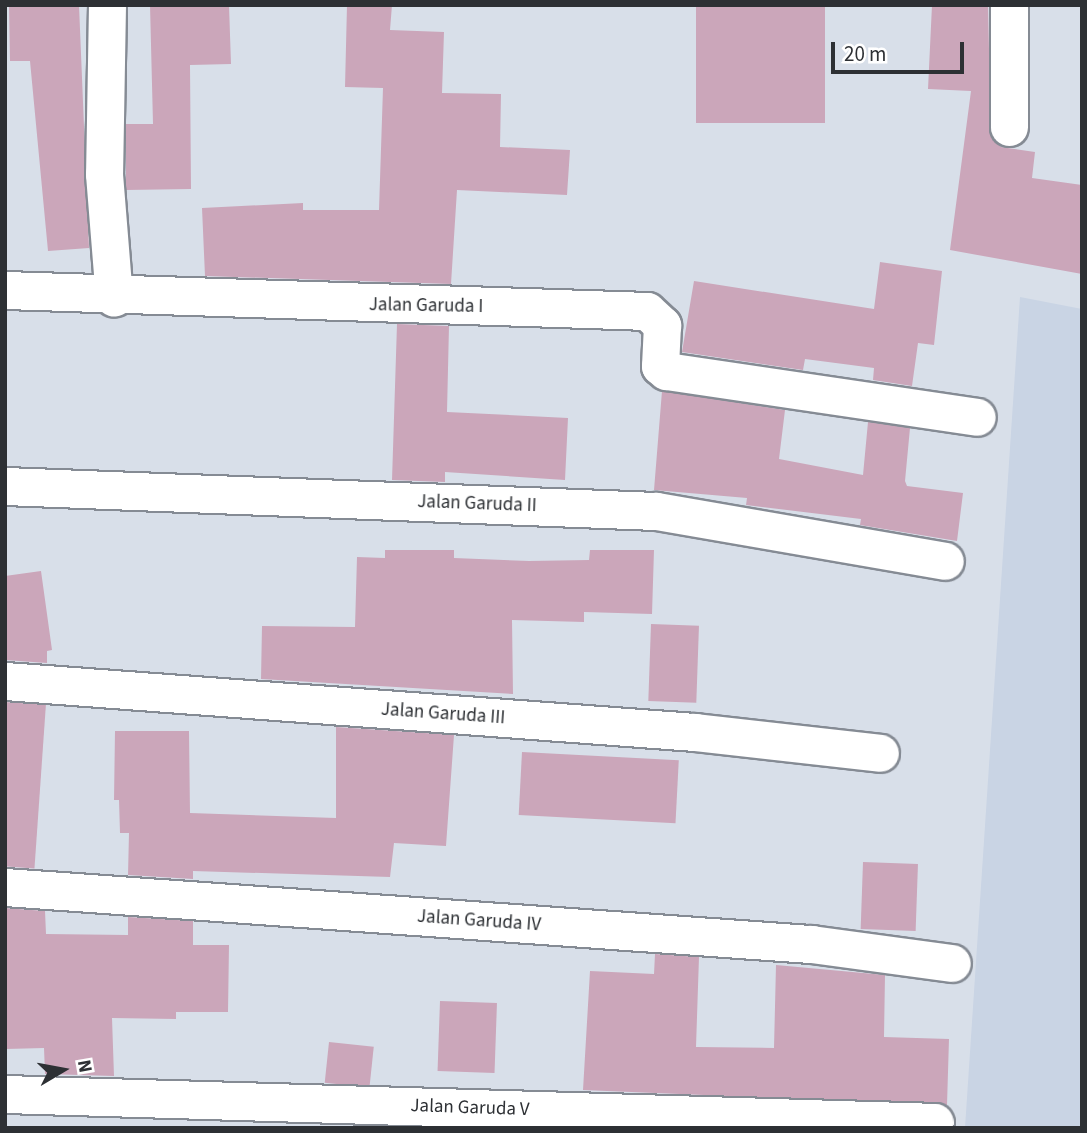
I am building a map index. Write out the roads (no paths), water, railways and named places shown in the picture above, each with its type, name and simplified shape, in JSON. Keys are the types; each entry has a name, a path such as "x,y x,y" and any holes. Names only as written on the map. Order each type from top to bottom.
{"street":[{"path":"5,290 113,276 104,174 107,5"},
{"path":"1009,5 1009,127"},
{"name":"Jalan Garuda I","path":"113,276 647,311 662,325 660,366 666,371 977,417"},
{"name":"Jalan Garuda II","path":"5,486 656,510 945,561"},
{"name":"Jalan Garuda III","path":"5,681 694,732 880,753"},
{"name":"Jalan Garuda IV","path":"5,887 811,944 951,963"},
{"name":"Jalan Garuda V","path":"5,1094 935,1122"}]}
